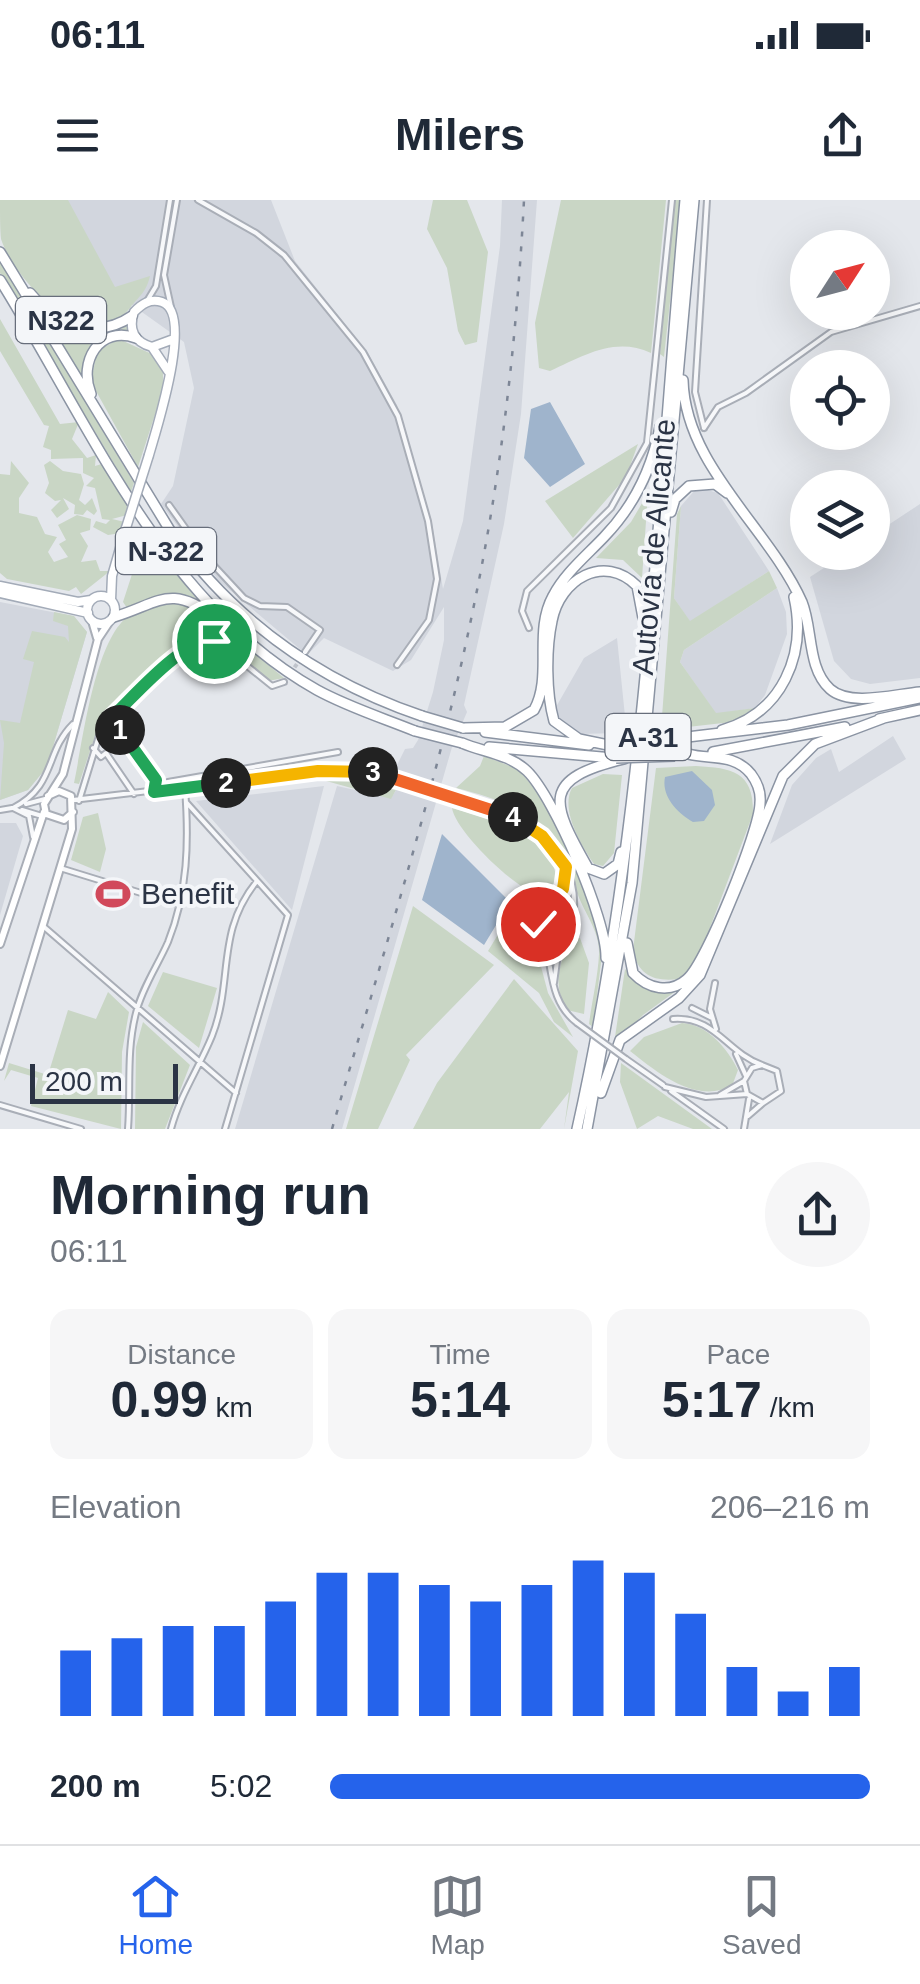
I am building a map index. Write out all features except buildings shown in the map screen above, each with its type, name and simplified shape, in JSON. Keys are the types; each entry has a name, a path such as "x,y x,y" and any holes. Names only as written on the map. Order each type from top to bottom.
{"highway":[{"name":"Autovía de Alicante","path":"577,1129 607,988 629,826 685,200"},
{"name":"Autovía de Alicante","path":"589,1129 625,925 647,746 694,200"},
{"name":"N-322","path":"0,252 171,532 238,610 284,650 336,681 463,728 536,741 612,744 788,725 920,695"},
{"name":"N322","path":"9,266 42,307 64,322 101,329 132,316"},
{"name":"N-322","path":"0,280 173,562 259,650 318,690 415,732 462,742 621,759 745,749 920,710"},
{"name":"N322","path":"94,406 86,378 91,354 111,337 136,338"},
{"path":"680,353 690,423 790,580 807,616 820,678 843,696 920,695"},
{"path":"463,728 504,727 534,710 542,684 550,611 563,580 608,533 637,492 667,406"},
{"path":"664,538 675,500 689,486 714,484 742,509"},
{"path":"550,611 586,574 607,569 620,572 637,586 642,596 644,657"},
{"path":"682,738 739,725 766,706 785,681 796,656 799,626 790,580"},
{"path":"112,619 150,600 180,599 201,606 259,650"},
{"path":"546,630 554,722 579,739 612,744"},
{"path":"589,1129 611,1056 620,1040 679,998 700,975 783,776 815,744 884,718"},
{"path":"462,742 515,762 542,792 601,918 607,988"},
{"path":"625,925 629,965 639,979 663,989 687,980 719,918 756,824 760,793 751,774 729,758 688,754"},
{"path":"621,759 588,768 567,780 559,807 583,860 596,874 604,874 618,864 629,826"}],"main road":[{"path":"0,944 33,837 46,815 46,797 63,774 98,639 112,619 112,576 170,380 171,340 178,322 174,311 159,301 147,302 132,316 136,338 163,359 170,380"},
{"path":"152,347 171,340"},
{"path":"98,639 90,617 95,598 112,576"},
{"path":"0,590 78,602 111,600"},
{"path":"0,590 69,606 90,617 112,619"},
{"path":"0,1066 60,868 73,811 74,799 63,774"},
{"path":"46,797 59,791 74,799"},
{"path":"46,815 64,820 73,811"}],"street":[{"path":"147,302 156,286 176,200"},
{"path":"174,311 164,275 176,200"},
{"path":"198,200 284,255 363,352 398,416 428,522 437,592 430,620 397,665"},
{"path":"528,628 522,611 528,591 611,508 647,443 672,200"},
{"path":"707,200 695,392 704,428 718,407 746,393 831,332 920,306"},
{"path":"168,505 206,557 244,598 260,606 287,607 320,630 305,652"},
{"path":"284,682 272,686 227,648 206,640 177,656 111,718 92,748 74,799 336,770 401,778 456,795 528,826 554,848 566,868 576,920 558,954 554,988"},
{"path":"111,718 156,780 154,792"},
{"path":"13,808 43,785 62,737 73,724"},
{"path":"92,748 101,758 106,753 134,794"},
{"path":"154,792 168,782 338,752"},
{"path":"399,786 455,802"},
{"path":"128,1129 128,1056 137,1008 180,906 186,869 185,788"},
{"path":"0,810 46,797"},
{"path":"186,802 288,915 224,1129"},
{"path":"13,808 46,815"},
{"path":"13,808 32,820 33,837"},
{"path":"60,868 180,906"},
{"path":"566,868 566,882 538,915 560,1006 576,1023 724,1129"},
{"path":"172,1129 220,1010 226,940 232,920 257,881"},
{"path":"552,900 562,900 574,909"},
{"path":"43,926 236,1093"},
{"path":"545,934 569,934"},
{"path":"715,983 712,1018 716,1029"},
{"path":"702,1020 695,1007 712,1018"},
{"path":"673,1018 702,1020 734,1049 777,1071 782,1084 776,1098 763,1103 746,1120"},
{"path":"734,1049 749,1096 744,1129"},
{"path":"716,1097 762,1065"},
{"path":"665,1086 716,1097 749,1096 763,1103"},
{"path":"0,1105 81,1129"}],"shaded area":[{"path":"66,200 271,200 295,261 368,353 397,405 432,523 443,589 463,521 500,246 502,200 537,200 521,414 504,524 464,705 467,712 452,747 342,1129 235,1129 337,786 391,798 397,789 403,776 393,773 405,749 413,748 418,740 433,692 444,640 444,607 411,660 393,671 324,638 307,655 219,581 161,504 173,486 194,388 184,342 118,295"},
{"path":"695,490 718,493 769,571 690,622 674,598 681,506"},
{"path":"920,504 920,678 870,684 851,679 834,661 810,577 821,570 890,570 890,524"},
{"path":"777,588 786,612 787,634 765,695 755,708 716,714 680,662 684,650"},
{"path":"0,602 73,616 87,632 47,767 28,790 0,800"},
{"path":"617,638 626,726 619,733 579,734 562,725 556,707 584,658"},
{"path":"893,736 906,759 770,844 792,785 816,758 831,749 839,772"},
{"path":"324,786 292,910 196,801"},
{"path":"0,823 16,823 23,836 0,915"}],"green space":[{"path":"0,200 68,200 115,287 150,276 144,290 113,322 95,325 75,321 55,309 21,275 9,256 1,239"},
{"path":"433,200 467,200 488,252 477,342 465,345 458,331 447,268 427,229"},
{"path":"561,200 666,200 651,353 612,347 550,371 539,368 535,323"},
{"path":"674,200 681,200 664,357 660,354"},
{"path":"0,259 134,483 131,492 0,273"},
{"path":"0,319 60,424 79,422 72,439 87,458 96,455 95,466 105,463 130,504 127,515 112,519 125,522 121,533 108,535 93,527 96,521 106,524 110,520 102,519 95,488 86,486 94,478 83,473 83,458 51,459 51,450 43,447 49,426 44,425 0,351"},
{"path":"50,321 89,333 108,333 127,326 128,332 96,341 83,365 82,379"},
{"path":"119,339 156,356 163,369 163,390 138,467 91,382 97,351"},
{"path":"638,444 626,477 573,538 545,501"},
{"path":"11,461 29,483 19,498 19,513 37,517 45,534 57,537 48,552 54,562 68,557 59,544 66,540 58,525 77,515 91,519 90,530 80,533 88,546 81,562 96,560 100,571 110,571 81,594 76,587 69,591 7,579 0,573 0,474 10,475"},
{"path":"50,461 63,471 81,474 84,484 79,500 85,505 92,498 97,511 94,515 87,510 83,515 74,514 75,505 63,498 69,509 57,518 51,510 61,500 55,501 45,493 49,483 44,465"},
{"path":"648,493 642,578 623,560 596,558 631,522"},
{"path":"681,506 674,598 690,621 769,571 777,588 684,650 680,662 716,713 755,708 732,722 661,730 677,514"},
{"path":"145,534 199,602 162,595 127,608 123,602"},
{"path":"179,602 210,617 284,678 268,681 222,641 203,636 171,656 100,721 79,784 74,783 98,670 116,630 139,610"},
{"path":"54,612 74,616 87,632 47,767 28,790 0,800 4,743 0,720 20,723 34,662 23,659 32,631 65,637 69,642 68,626 53,621"},
{"path":"484,756 518,769 541,796 592,903 603,947 593,1027 589,1024 599,946 558,851 535,822 520,811 456,788 480,766"},
{"path":"656,768 721,768 739,775 750,789 753,814 697,962 679,979 662,979 643,971 633,950"},
{"path":"603,774 622,775 614,853 603,866 594,864 583,847 570,817 569,797 572,788"},
{"path":"321,775 396,790 391,799 319,779 233,791 223,788"},
{"path":"452,808 502,825 536,844 555,872 555,889 544,896 533,893 505,874 476,846"},
{"path":"98,813 106,849 100,872 71,860 83,817"},
{"path":"516,905 528,917 548,993 573,1037 554,1022 539,993 488,951"},
{"path":"413,906 494,965 406,1055 410,1060 378,1129 346,1129"},
{"path":"580,938 589,963 584,1014 567,1010 559,983 571,939"},
{"path":"625,969 646,989 676,991 643,1015 614,1044"},
{"path":"163,972 217,988 199,1048 148,1006"},
{"path":"514,979 578,1051 564,1129 569,1092 540,1129 413,1129 437,1083"},
{"path":"108,992 129,1012 122,1052 121,1129 31,1106 38,1078 11,1070 4,1081 9,1063 48,1075 68,1010 96,1019"},
{"path":"143,1022 190,1065 165,1129 135,1129 136,1047"},
{"path":"682,1023 708,1033 729,1054 738,1070 732,1086 718,1091 691,1089 630,1051 644,1037"},
{"path":"621,1063 712,1129 693,1129 658,1116 637,1129 620,1082"}],"water":[{"path":"550,402 585,464 550,487 524,458 531,409"},
{"path":"692,771 712,790 715,805 704,821 693,822 682,814 672,804 664,784 665,777"},
{"path":"442,834 510,902 484,945 422,900"}],"tunnel":[{"path":"284,682 302,657"}],"railway":[{"path":"332,1129 427,800 475,600 507,401 524,200"}],"place":[{"name":"Benefit","path":"113,894"}],"route":[{"path":"214,641 198,642 177,656 111,718 156,780 154,792 351,770 383,773 484,804 542,836 566,867 563,889 540,908 538,924"}]}
